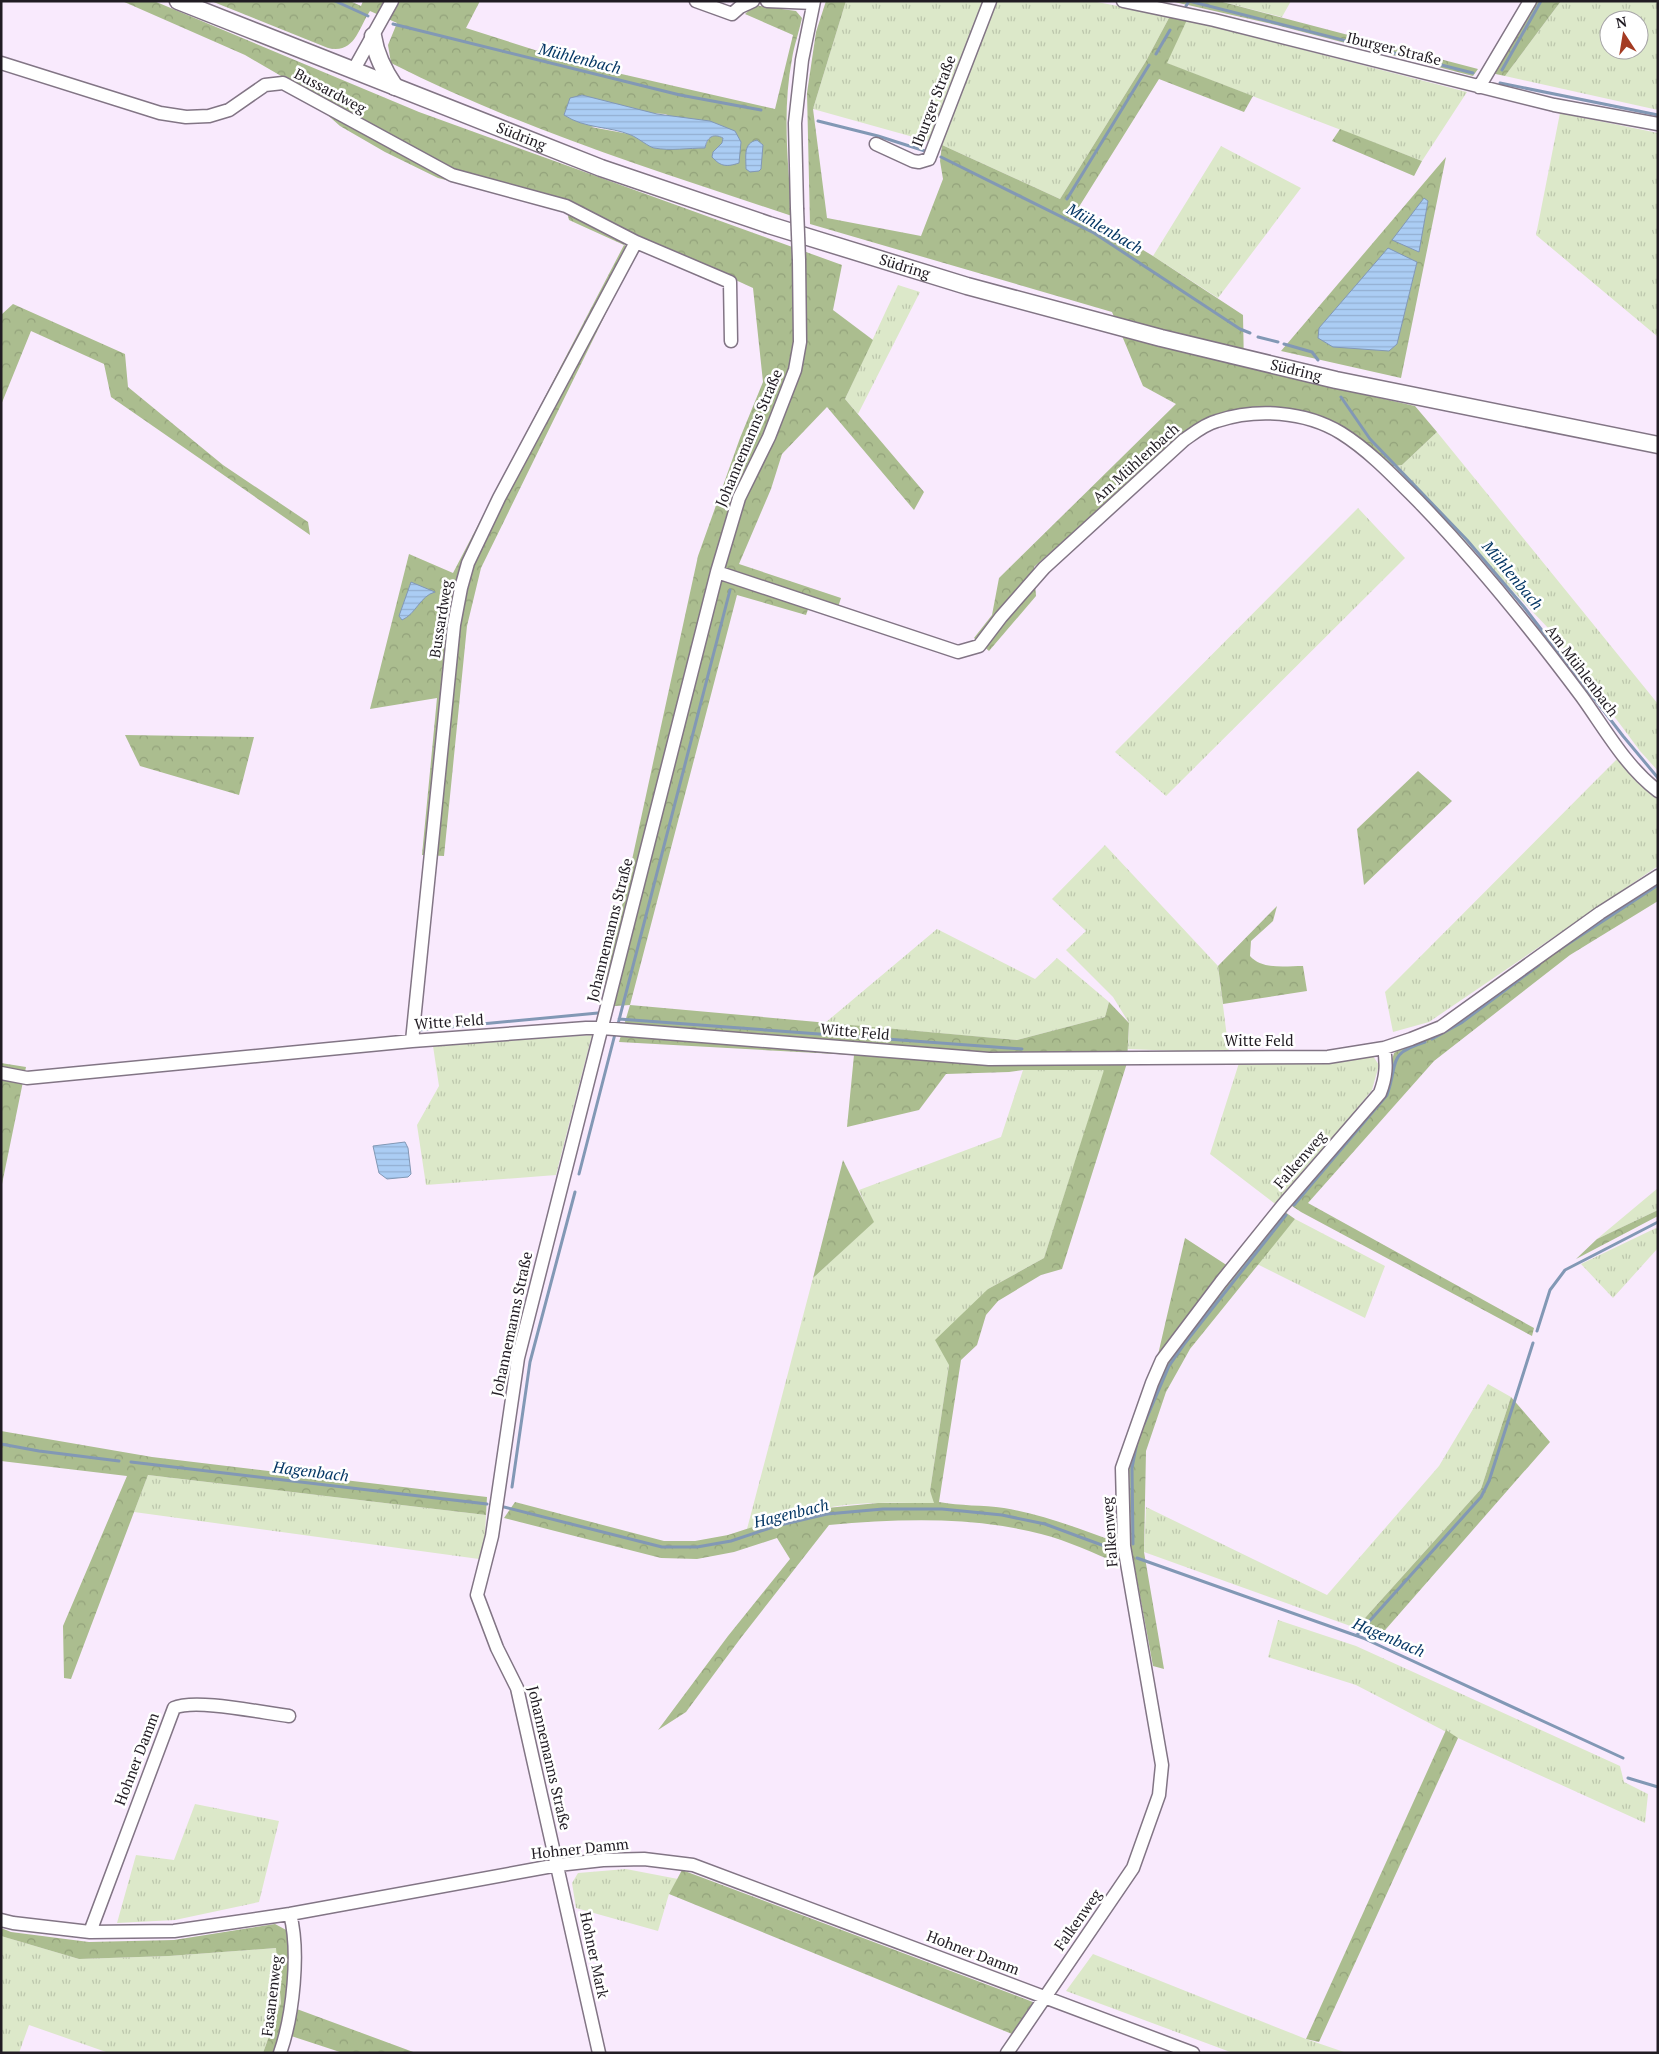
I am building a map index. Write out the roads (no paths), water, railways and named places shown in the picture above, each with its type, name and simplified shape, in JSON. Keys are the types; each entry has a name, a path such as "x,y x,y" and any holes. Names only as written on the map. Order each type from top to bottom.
{"main road":[{"name":"Südring","path":"178,1 601,168 769,225 967,286 1161,338 1336,380 1658,445"},
{"path":"373,36 378,58 395,87"}],"street":[{"path":"353,71 392,1"},
{"path":"696,1 732,14 740,7 753,1"},
{"path":"766,1 813,2"},
{"name":"Iburger Straße","path":"876,144 914,161 919,162 929,159 990,1"},
{"name":"Iburger Straße","path":"1123,1 1214,20 1554,105 1658,124"},
{"path":"1479,87 1530,1"},
{"name":"Johannemanns Straße","path":"558,1865 517,1688 497,1648 477,1595 492,1536 518,1358 717,572 739,498 769,437 795,370 800,342 795,123 802,60 813,2"},
{"name":"Bussardweg","path":"1,63 160,113 186,117 209,116 229,110 265,85 283,83 452,176 566,206 636,242 730,282 731,341"},
{"name":"Bussardweg","path":"412,1041 454,625 468,563 499,498 636,242"},
{"name":"Am Mühlenbach","path":"717,572 958,652 979,646 1001,617 1044,568 1184,440 1197,431 1215,421 1258,413 1308,419 1340,433 1356,443 1400,483 1448,532 1523,620 1628,761 1658,791"},
{"name":"Witte Feld","path":"1,1073 28,1078 412,1041 602,1028 990,1059 1328,1057 1384,1048 1440,1027 1600,913 1658,876"},
{"name":"Falkenweg","path":"1007,2053 1133,1868 1159,1795 1162,1765 1124,1546 1123,1516 1122,1468 1148,1393 1162,1360 1221,1282 1300,1184 1380,1094 1387,1064 1384,1048"},
{"name":"Hohner Damm","path":"90,1932 174,1708 182,1704 289,1716"},
{"name":"Hohner Damm","path":"1,1920 90,1932 174,1931 290,1914 558,1865 603,1860 644,1859 693,1865 1193,2053"},
{"name":"Hohner Mark","path":"558,1865 599,2053"},
{"name":"Fasanenweg","path":"280,2053 286,2037 294,1978 295,1952 290,1914"}],"water":[{"path":"582,95 657,114 710,121 735,131 741,142 739,163 724,165 718,163 712,157 713,152 722,143 723,138 716,136 711,137 707,141 705,148 660,149 652,147 623,132 572,120 564,115 570,98"},
{"path":"757,140 763,145 761,169 750,172 746,169 746,151 749,144"},
{"path":"1424,198 1428,201 1419,252 1392,240"},
{"path":"1388,248 1417,262 1397,344 1389,351 1333,347 1318,338 1319,328"},
{"path":"411,582 435,592 425,597 411,614 402,620 399,616"},
{"path":"405,1142 408,1148 411,1174 408,1177 387,1179 379,1173 373,1146"}],"waterway":[{"name":"Mühlenbach","path":"335,1 368,16"},
{"path":"1186,6 1189,1 1473,73"},
{"path":"1502,70 1541,1"},
{"name":"Mühlenbach","path":"393,24 680,95 761,110"},
{"path":"1156,54 1170,30"},
{"path":"1067,199 1149,65"},
{"path":"1500,83 1658,115"},
{"name":"Mühlenbach","path":"818,121 878,136 925,151"},
{"name":"Mühlenbach","path":"941,157 1094,233 1240,329 1250,333"},
{"name":"Mühlenbach","path":"1258,337 1278,342"},
{"name":"Mühlenbach","path":"1284,344 1312,352 1318,360"},
{"name":"Mühlenbach","path":"1341,397 1370,439 1467,540 1524,607 1623,736 1658,778"},
{"path":"618,1024 730,590"},
{"path":"1554,953 1658,885"},
{"path":"1432,1039 1461,1023 1539,965"},
{"path":"419,1030 598,1013"},
{"path":"619,1019 1022,1049"},
{"path":"579,1174 615,1034"},
{"path":"1294,1205 1387,1095 1399,1055 1413,1046 1425,1042"},
{"path":"512,1487 530,1362 575,1192"},
{"path":"1144,1424 1169,1366 1286,1215"},
{"path":"1537,1331 1550,1290 1565,1270 1658,1222"},
{"path":"1357,1635 1481,1497 1489,1481 1533,1343"},
{"path":"1133,1544 1132,1468 1137,1442"},
{"name":"Hagenbach","path":"1,1444 39,1451 119,1461"},
{"name":"Hagenbach","path":"131,1462 487,1504"},
{"name":"Hagenbach","path":"500,1506 662,1547 697,1547 731,1541 776,1526 827,1514 883,1509 942,1509 1002,1515 1045,1524 1118,1551"},
{"name":"Hagenbach","path":"1137,1558 1363,1638 1623,1758"},
{"name":"Hagenbach","path":"1628,1778 1658,1787"}]}
